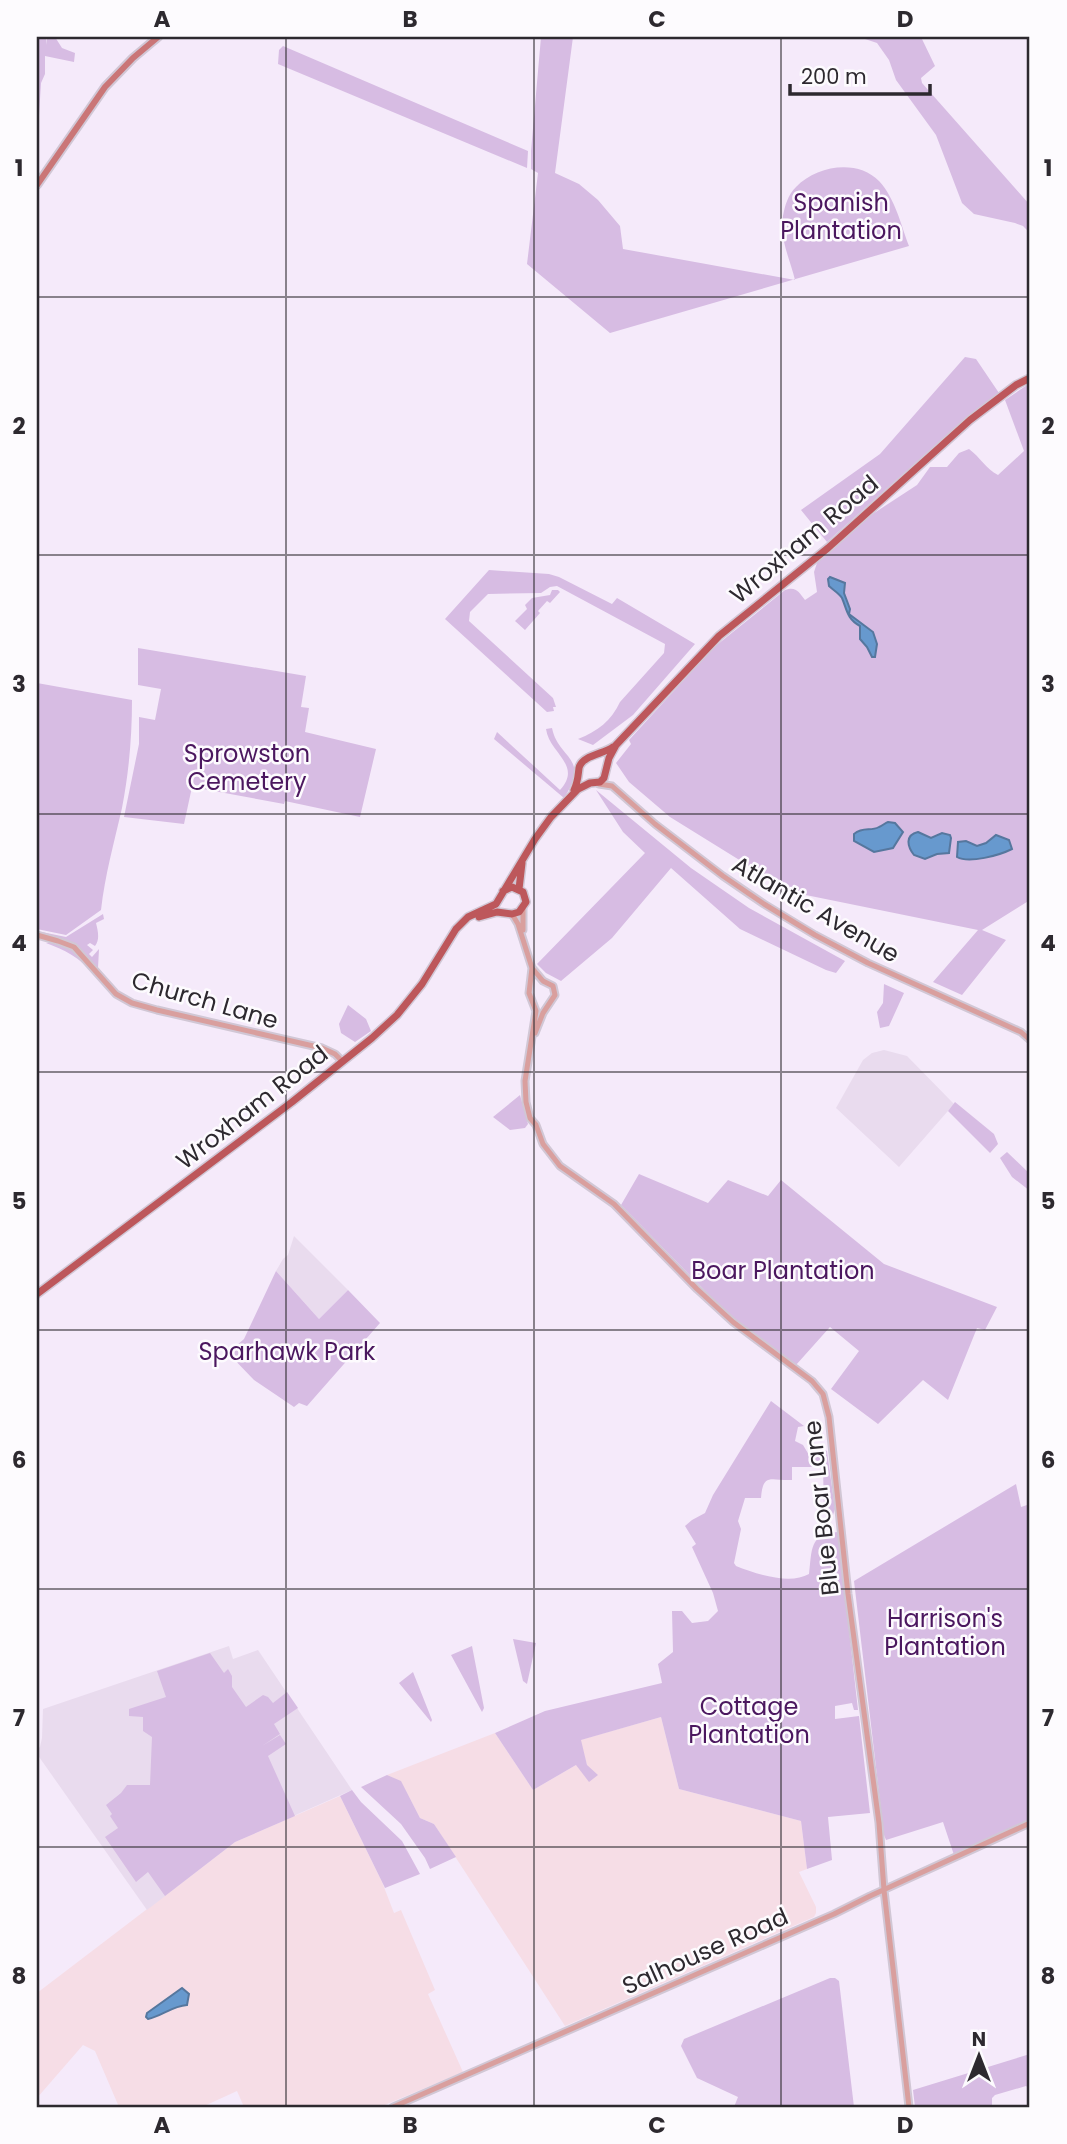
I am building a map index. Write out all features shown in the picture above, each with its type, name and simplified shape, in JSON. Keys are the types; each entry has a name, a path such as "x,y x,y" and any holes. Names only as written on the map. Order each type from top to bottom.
{"main road":[{"path":"37,185 105,87 158,37"},
{"name":"Wroxham Road","path":"37,1294 283,1110 372,1038 407,1004 468,916 496,904 545,824 572,794 583,761 616,745 719,636 828,548 979,414 1016,385 1030,378"},
{"name":"Wroxham Road","path":"572,794 604,778 616,745"},
{"path":"594,756 603,760 606,768"},
{"path":"580,775 585,781 593,783"},
{"name":"Wroxham Road","path":"519,889 523,863"},
{"name":"Wroxham Road","path":"501,895 512,887 519,889 525,897 523,909"},
{"path":"501,895 501,907 508,913"},
{"path":"463,923 487,914 523,909"}],"street":[{"path":"606,768 612,786"},
{"name":"Atlantic Avenue","path":"593,783 612,786 687,849 778,912 869,963 1021,1032 1030,1040"},
{"name":"Blue Boar Lane","path":"523,909 524,939 532,968 529,993 536,1011 525,1080 526,1102 540,1138 566,1172 614,1204 733,1322 811,1381 825,1400 877,1812 909,2107"},
{"name":"Blue Boar Lane","path":"508,913 524,939"},
{"name":"Church Lane","path":"37,935 74,947 116,994 132,1003 322,1048 342,1061"},
{"name":"Blue Boar Lane","path":"530,1043 543,1013 554,999 554,990 549,982 543,981 532,968"},
{"path":"530,988 538,981 543,981"},
{"path":"534,1004 542,1007 550,1004"},
{"name":"Atlantic Avenue","path":"1021,1032 1030,1032"},
{"name":"Salhouse Road","path":"393,2107 1030,1824"}],"shaded area":[{"path":"884,1050 907,1056 954,1104 899,1167 836,1108 863,1060 872,1053"},
{"path":"294,1236 348,1290 319,1319 276,1271 288,1255"},
{"path":"229,1646 233,1659 258,1650 352,1790 235,1842 147,1910 37,1754 42,1738 43,1709"},
{"path":"661,1717 679,1789 801,1821 807,1869 799,1872 816,1907 816,1913 814,1917 565,2026 434,1824 420,1818 401,1782 387,1775 495,1733 533,1790 576,1765 587,1765 580,1740"},
{"path":"340,1796 394,1913 401,1910 435,1990 428,1994 463,2072 380,2107 244,2107 237,2091 202,2107 119,2107 95,2051 83,2045 37,2098 37,1993 235,1842"}],"green space":[{"path":"37,37 46,37 46,45 47,37 55,37 62,48 75,53 74,62 45,56 37,148"},
{"path":"541,37 573,37 555,173 579,184 598,200 620,226 623,249 793,280 610,333 527,264 538,173 531,169 531,151"},
{"path":"859,37 921,37 935,66 921,78 922,83 1030,205 1030,233 1015,223 974,214 962,203 936,135 896,80 889,60 877,43"},
{"path":"283,46 528,151 527,168 278,64 279,50"},
{"name":"Spanish Plantation","path":"849,167 870,174 879,181 897,212 909,246 795,279 782,224 787,200 796,187 815,174"},
{"path":"965,357 976,359 999,393 957,426 827,542 801,510 880,454"},
{"path":"1030,383 1030,900 982,930 1006,940 962,995 933,982 978,930 791,892 670,817 629,782 616,763 631,744 629,740 713,648 785,590 795,589 805,600 817,592 814,572 818,560 868,517 917,485 930,467 947,467 959,453 969,449 998,475 1024,451 1005,400"},
{"path":"489,570 559,577 612,604 617,598 695,644 633,715 593,745 578,739 592,733 608,720 620,702 664,653 665,644 557,586 541,593 488,594 470,612 469,621 553,698 556,707 553,707 554,711 547,712 445,619"},
{"path":"552,590 560,592 550,603 547,601 525,630 515,621 527,609 525,605 532,598 550,595"},
{"name":"Sprowston Cemetery","path":"138,648 306,676 301,707 309,708 305,732 376,749 360,817 285,801 284,804 192,787 184,824 124,817 139,744 139,717 155,720 161,689 138,685"},
{"path":"37,683 132,700 127,781 101,910 66,935 37,929"},
{"path":"552,728 555,738 574,766 571,784 564,798 494,739 497,732 560,790 568,773 563,759 548,737 546,729"},
{"path":"596,790 691,868 749,908 845,961 836,973 826,970 740,929 671,868 612,938 561,981 546,973 537,964 645,853 623,832"},
{"path":"103,914 104,919 96,923 97,944 87,945 93,950 89,954 92,957 99,949 98,968 93,973 72,955 46,943 54,942 37,931 66,937"},
{"path":"884,984 904,993 889,1026 880,1028 877,1012 883,1003"},
{"path":"348,1005 366,1019 371,1031 355,1042 341,1033 339,1024"},
{"path":"520,1095 528,1124 525,1128 510,1130 493,1117"},
{"path":"955,1102 994,1134 998,1144 990,1153 948,1111"},
{"path":"1007,1152 1030,1174 1030,1191 1012,1177 1000,1158"},
{"name":"Boar Plantation","path":"639,1174 708,1203 728,1180 768,1196 781,1180 884,1264 997,1307 985,1330 977,1328 948,1400 923,1380 878,1424 831,1389 859,1351 830,1327 796,1365 752,1334 719,1305 621,1205"},
{"name":"Sparhawk Park","path":"276,1271 319,1319 348,1290 380,1323 307,1406 299,1403 294,1407 254,1380 228,1353 244,1339"},
{"name":"Cottage Plantation","path":"771,1401 804,1426 798,1427 795,1441 803,1445 809,1455 823,1449 827,1451 835,1509 830,1516 824,1512 823,1467 792,1467 792,1480 766,1481 761,1498 745,1498 738,1521 741,1529 734,1563 763,1575 792,1579 801,1577 809,1574 812,1551 817,1540 829,1533 838,1532 858,1710 854,1710 852,1703 835,1706 835,1719 859,1716 870,1813 828,1817 832,1860 807,1869 801,1821 679,1789 661,1717 581,1740 587,1765 598,1775 589,1782 576,1765 533,1790 495,1733 545,1711 662,1683 658,1664 673,1652 672,1611 682,1611 692,1623 708,1621 718,1611 713,1593 692,1547 696,1544 685,1526 705,1513 713,1495"},
{"name":"Harrison's Plantation","path":"1016,1484 1021,1507 1030,1504 1030,1821 954,1855 943,1822 886,1840 854,1581"},
{"path":"513,1639 536,1643 527,1684 523,1681"},
{"path":"472,1646 484,1708 482,1712 451,1655"},
{"path":"210,1653 224,1673 228,1669 232,1676 232,1687 246,1707 263,1695 273,1703 287,1692 298,1708 274,1724 280,1734 262,1746 280,1735 286,1744 268,1756 295,1816 235,1842 165,1896 148,1872 136,1882 105,1837 118,1828 106,1805 127,1785 150,1785 152,1737 143,1731 143,1717 129,1716 129,1709 166,1697 157,1671"},
{"path":"413,1672 432,1720 431,1722 399,1683"},
{"path":"387,1775 401,1781 420,1818 434,1824 456,1857 430,1869 401,1824 361,1787"},
{"path":"352,1790 402,1841 420,1874 385,1888 340,1796"},
{"path":"830,1978 839,1981 854,2107 734,2107 738,2097 697,2078 681,2046 684,2039"},
{"path":"1030,2054 1030,2089 1026,2086 995,2095 992,2098 992,2107 915,2107 913,2090"}],"water":[{"path":"830,577 845,583 844,593 850,609 849,614 873,632 877,644 875,657 872,657 860,639 860,626 850,617 842,598 829,586"},
{"path":"888,822 895,823 903,832 893,848 874,852 854,841 854,834"},
{"path":"918,832 931,838 942,833 950,835 949,853 925,859 914,855 908,841"},
{"path":"996,835 1009,840 1012,849 977,859 957,857 958,842 966,841 977,846"},
{"path":"182,1988 189,1994 187,2005 153,2018 146,2017 147,2013"}]}
